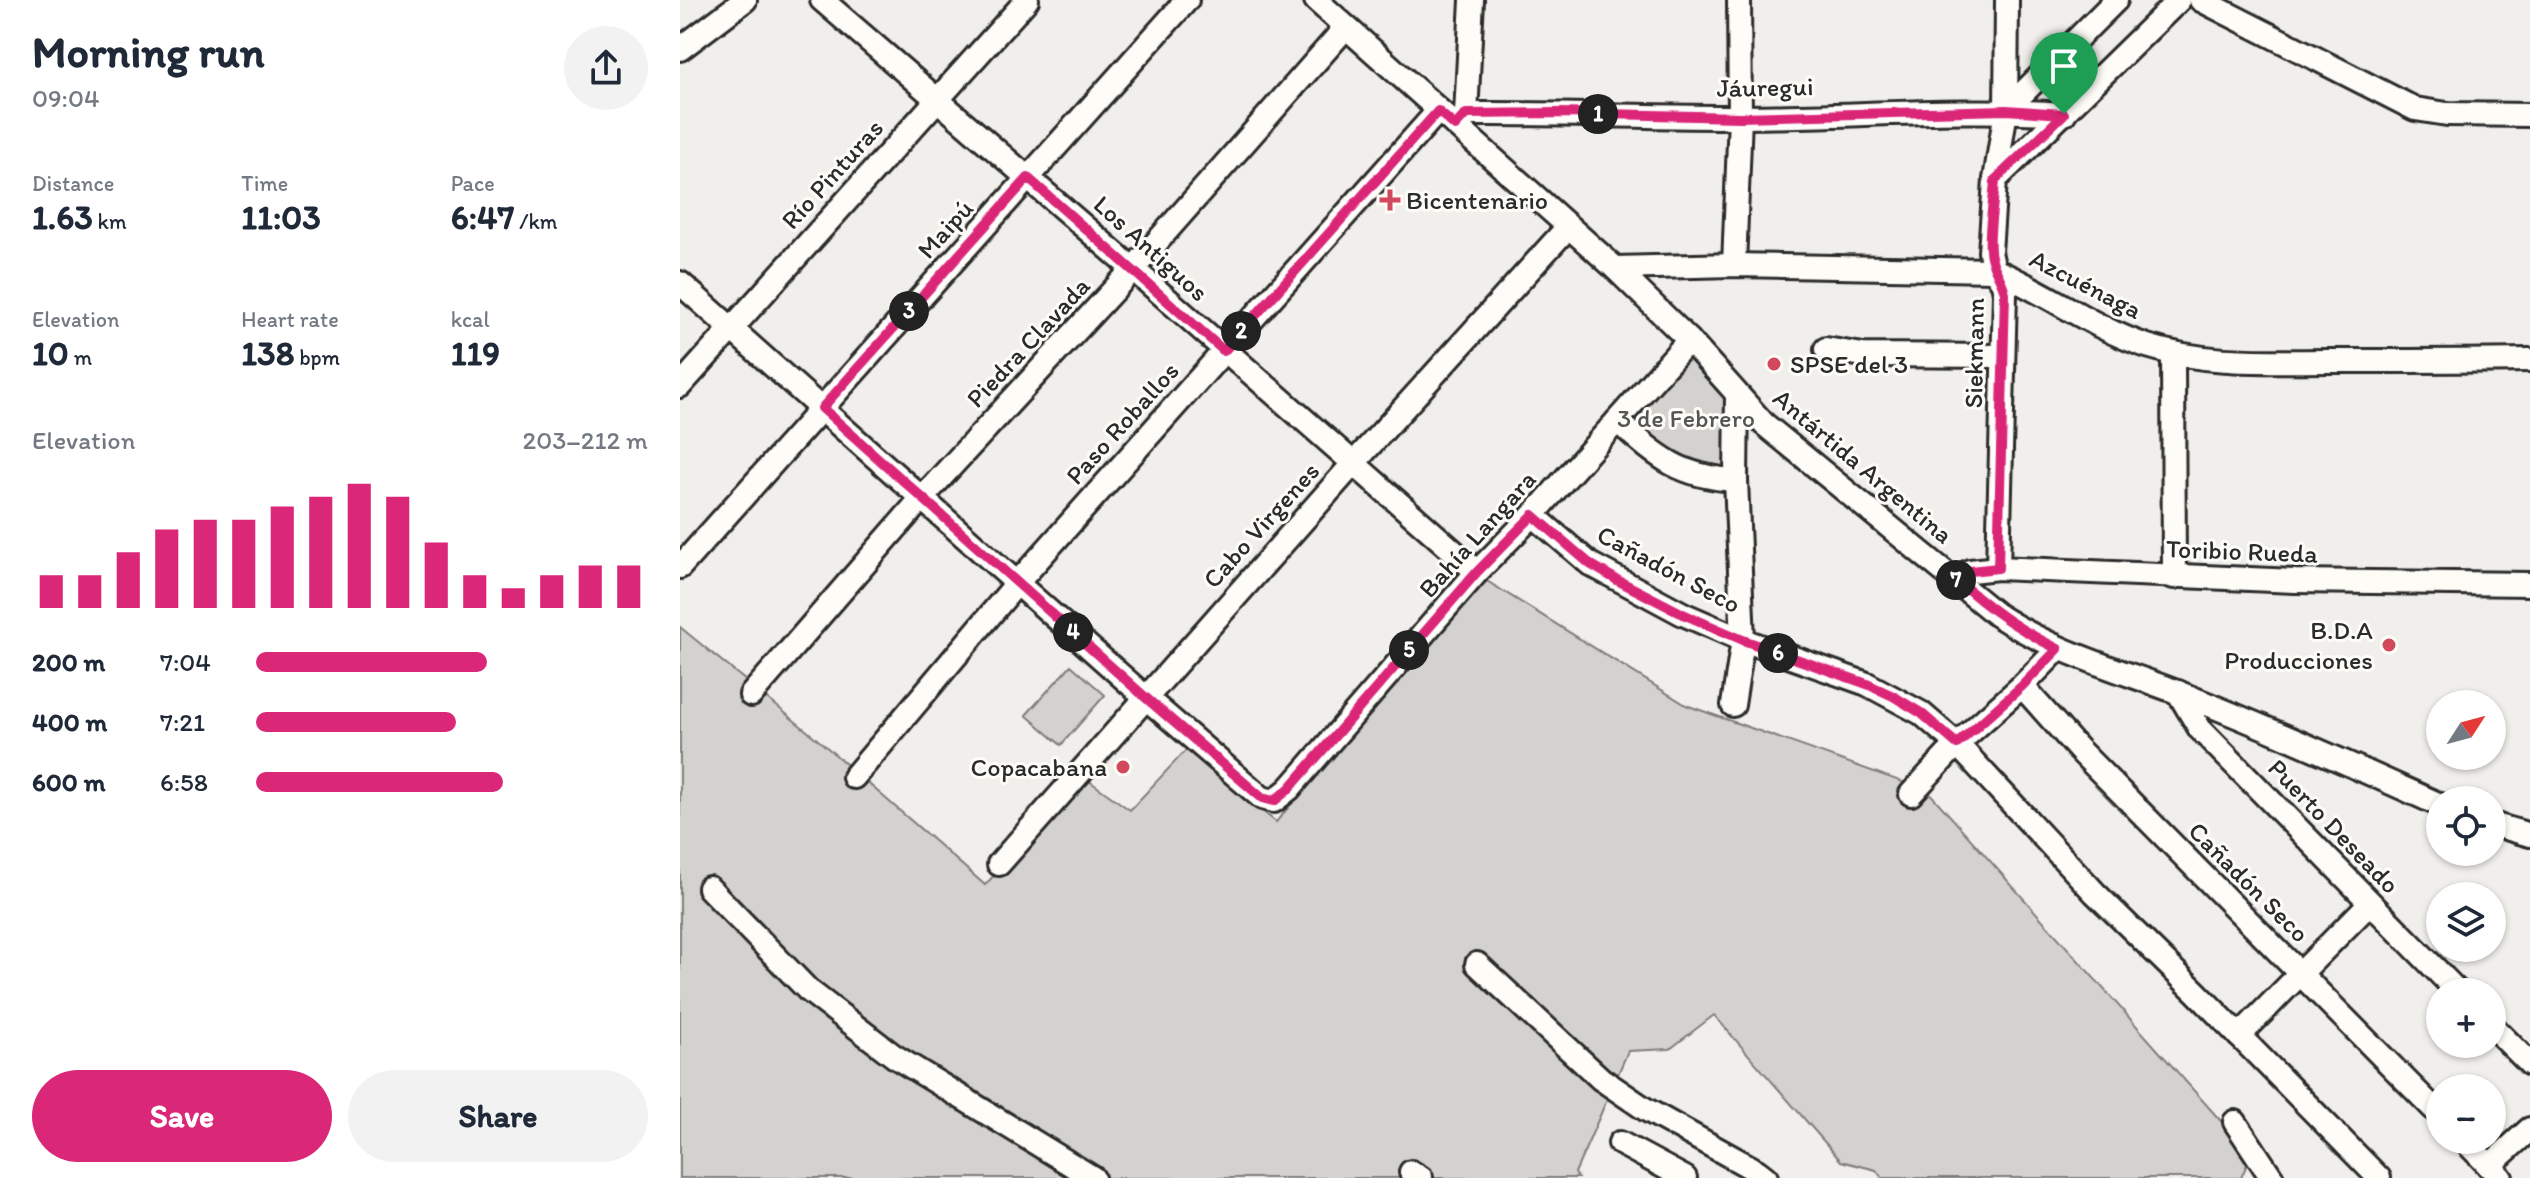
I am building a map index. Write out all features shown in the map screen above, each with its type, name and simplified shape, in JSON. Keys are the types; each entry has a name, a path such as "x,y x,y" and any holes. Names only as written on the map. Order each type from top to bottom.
{"street":[{"path":"680,49 745,0"},
{"name":"Los Antiguos","path":"822,0 1477,572"},
{"name":"Río Pinturas","path":"680,386 1027,0"},
{"name":"Maipú","path":"680,567 1187,0"},
{"name":"Antártida Argentina","path":"1316,0 1438,111 1460,120 1689,340 1764,424 1997,615 2058,649 2288,736 2426,799"},
{"path":"1460,120 1472,0"},
{"path":"1734,265 1740,117 1739,0"},
{"name":"Siekmann","path":"1998,568 2005,293 2003,283 1994,270 1990,252 1995,180 2006,110 2007,0"},
{"path":"2006,110 2116,0"},
{"path":"1995,180 2179,0"},
{"path":"2201,0 2415,109 2447,114 2530,115"},
{"path":"2064,114 2053,106 2048,86 2052,78 2082,49 2099,16"},
{"name":"Piedra Clavada","path":"751,695 922,498 1133,269 1346,27"},
{"name":"Jáuregui","path":"1460,120 1559,113 1740,117 2006,110 2064,114"},
{"name":"Paso Roballos","path":"854,777 1018,582 1438,111"},
{"name":"Cabo Virgenes","path":"999,864 1353,464 1568,227"},
{"name":"Azcuénaga","path":"1615,268 1734,265 1994,270 2023,282 2094,324 2173,353 2227,362 2530,360"},
{"path":"680,283 1145,697"},
{"name":"Bahía Langara","path":"1145,697 1262,798 1274,801 1289,789 1477,572 1533,515 1689,340"},
{"path":"1826,349 1863,355 2003,356"},
{"path":"2173,353 2174,577"},
{"path":"2504,361 2530,370"},
{"path":"1733,705 1743,640 1736,480 1737,395"},
{"path":"1617,421 1650,450 1677,467 1706,479 1736,480"},
{"name":"Cañadón Seco","path":"1533,515 1590,564 1683,614 1743,640 1867,684 1921,713 1957,744 2095,893 2379,1178"},
{"name":"Toribio Rueda","path":"1956,579 1970,571 1998,568 2295,581 2530,584"},
{"path":"1911,794 1957,744 2058,649"},
{"name":"Cañadón Seco","path":"2022,686 2079,750 2426,1101"},
{"name":"Puerto Deseado","path":"2178,692 2200,729 2444,978"},
{"path":"2506,828 2530,835"},
{"path":"709,888 808,990 894,1056 1093,1178"},
{"path":"2239,1036 2369,904"},
{"path":"1477,964 1601,1079 1645,1109 1766,1178"},
{"path":"2506,1040 2530,1064"},
{"path":"2235,1122 2272,1178"},
{"path":"2478,1154 2495,1172 2530,1129"},
{"path":"1620,1143 1685,1178"}],"green space":[{"name":"3 de Febrero","path":"1687,357 1726,400 1726,470 1678,459 1629,422"},
{"path":"1482,578 1686,705 1928,791 2251,1155 2241,1178 1882,1178 1876,1170 1841,1161 1714,1015 1670,1049 1628,1051 1575,1173 1578,1178 680,1178 680,627 823,744 985,885 1085,778 1130,810 1186,750 1276,822"},
{"path":"1071,665 1105,695 1061,745 1026,715"}],"place":[{"name":"Bicentenario","path":"1390,200"},
{"name":"SPSE del 3","path":"1774,364"},
{"name":"B.D.A Producciones","path":"2389,645"},
{"name":"Copacabana","path":"1123,767"}],"route":[{"path":"2006,110 2064,114 1995,180 1990,252 1994,270 2003,283 2005,293 1998,568 1970,571 1956,579 1997,615 2058,649 1957,744 1921,713 1893,696 1743,640 1617,580 1590,564 1533,515 1477,572 1289,789 1274,801 1262,798 822,408 1028,178 1224,351 1438,111 1455,126 1466,114 1740,117 2006,110"}]}
